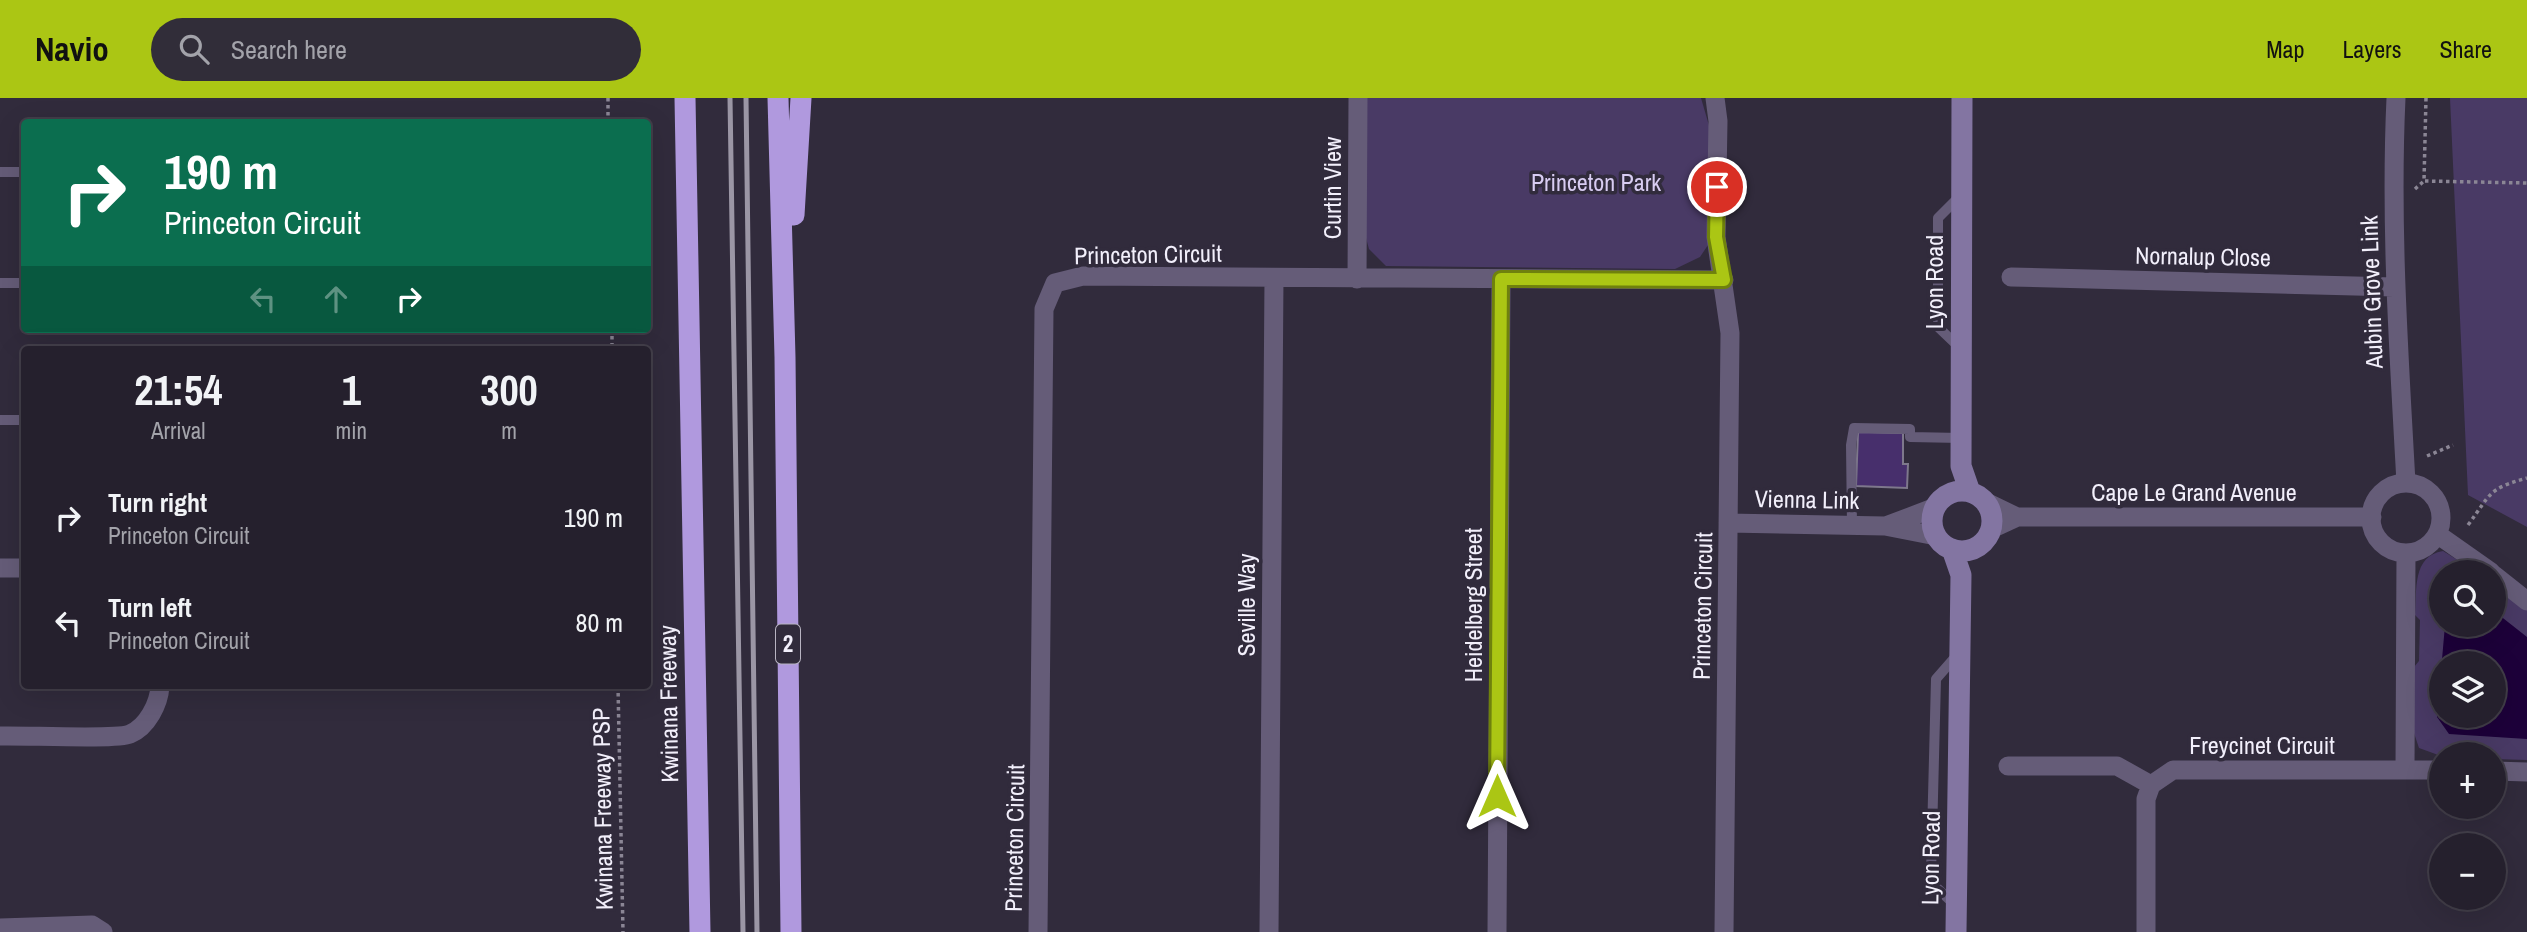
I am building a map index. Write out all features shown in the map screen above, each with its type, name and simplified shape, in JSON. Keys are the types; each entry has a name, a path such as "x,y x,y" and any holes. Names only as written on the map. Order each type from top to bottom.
{"highway":[{"name":"Kwinana Freeway","path":"685,98 700,932"},
{"name":"2","path":"778,98 785,357 791,932"},
{"name":"2","path":"785,357 801,98"}],"street":[{"name":"Curtin View","path":"1357,279 1358,98"},
{"name":"Princeton Circuit","path":"1715,98 1718,121 1716,237 1730,333 1724,932"},
{"name":"Princeton Circuit","path":"1718,121 1731,98"},
{"name":"Lyon Road","path":"1961,499 1962,98"},
{"name":"Aubin Grove Link","path":"2396,98 2392,177 2394,286 2406,483"},
{"name":"Princeton Circuit","path":"1038,932 1044,309 1055,283 1083,276 1724,280"},
{"name":"Nornalup Close","path":"2011,277 2394,286"},
{"name":"Seville Way","path":"1269,932 1274,278"},
{"name":"Heidelberg Street","path":"1496,932 1501,279"},
{"path":"2406,483 2428,491 2441,511 2437,534 2424,548 2406,553 2387,547 2379,540 2374,532 2372,517 2377,499 2384,491 2406,483"},
{"name":"Vienna Link","path":"1885,526 1961,499"},
{"path":"1961,575 1985,537 1992,519 1961,499 1933,516 1944,542 1971,550 1985,537"},
{"name":"Cape Le Grand Avenue","path":"1961,499 2017,517 2372,517"},
{"name":"Cape Le Grand Avenue","path":"1985,537 2017,517"},
{"name":"Vienna Link","path":"1728,523 1885,526 1944,542"},
{"path":"2437,534 2474,560"},
{"name":"Lyon Road","path":"1944,542 1961,575 1956,932"},
{"path":"2405,769 2406,553"},
{"path":"0,568 21,568"},
{"path":"2506,584 2527,601"},
{"path":"0,736 129,735 147,720 160,696 160,689"},
{"path":"2008,766 2117,766 2151,785 2146,799 2146,932"},
{"name":"Freycinet Circuit","path":"2151,785 2173,770 2429,770"},
{"path":"2506,771 2527,772"},
{"path":"0,928 92,925 103,932"}],"lane":[{"path":"0,172 21,172"},
{"path":"0,284 21,283"},
{"path":"0,419 21,420"},
{"path":"1852,526 1851,444 1854,428 1910,429 1910,437 1961,438"}],"path":[{"path":"608,98 608,119"},
{"path":"2424,181 2426,98"},
{"path":"2415,189 2424,181 2527,183"},
{"path":"2427,456 2453,444"},
{"path":"2468,525 2490,492 2527,478"},
{"name":"Kwinana Freeway PSP","path":"618,689 623,932"}],"green space":[{"name":"Princeton Park","path":"1366,98 1701,98 1710,129 1708,245 1700,257 1675,269 1386,266 1369,249 1366,238"},
{"path":"2450,98 2527,98 2527,527 2468,495"},
{"path":"2443,551 2458,560 2429,560 2429,637 2506,637 2506,593 2527,609 2527,760 2506,759 2506,742 2429,742 2429,752 2419,748 2413,730 2414,667 2419,661 2420,620 2415,615 2418,576 2426,560"}],"shaded area":[{"path":"2506,620 2527,637 2527,739 2449,734 2445,728 2506,728 2506,651 2443,651 2444,637 2506,637"}],"building":[{"path":"1858,432 1903,433 1903,464 1908,464 1907,488 1856,486"}],"railway":[{"path":"730,98 743,932"},
{"path":"746,98 757,932"}],"route":[{"path":"1497,796 1501,279 1724,280 1716,237 1717,187"}]}
